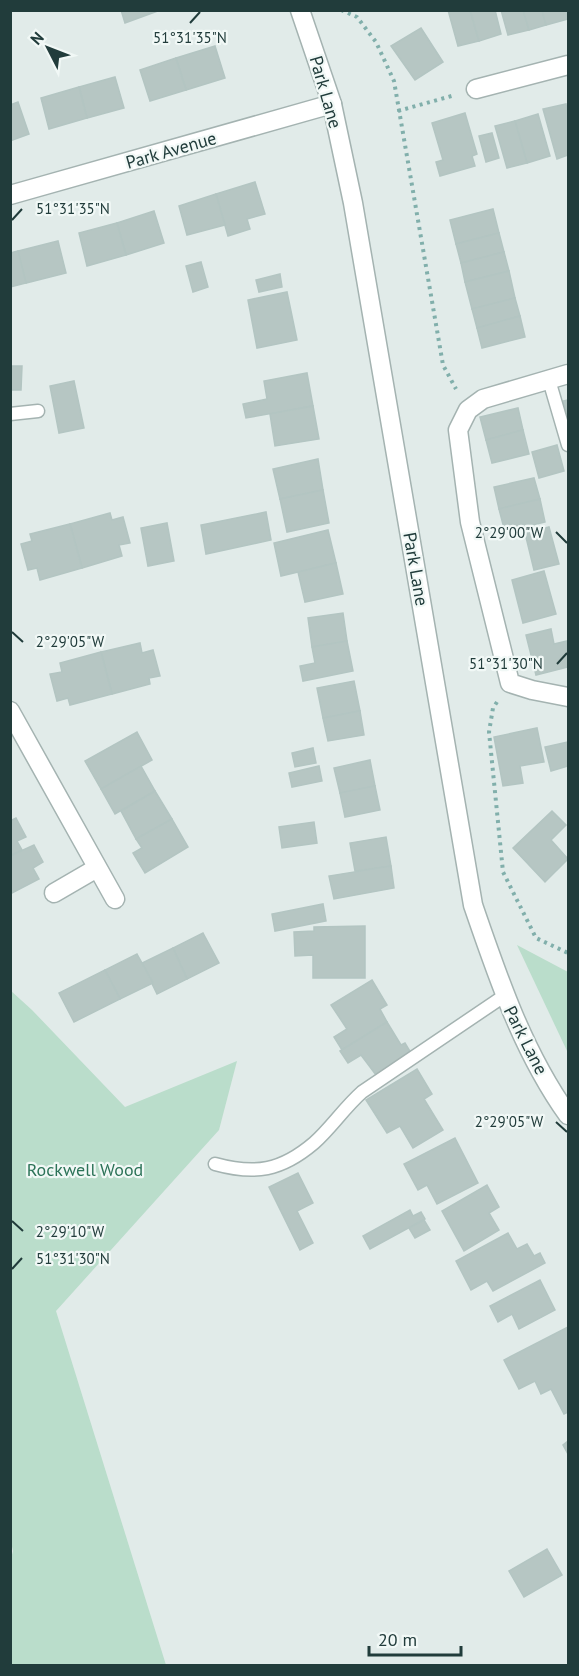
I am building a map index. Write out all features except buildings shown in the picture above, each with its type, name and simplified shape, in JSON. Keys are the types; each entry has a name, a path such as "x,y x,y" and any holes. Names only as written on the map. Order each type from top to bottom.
{"street":[{"name":"Park Lane","path":"300,10 332,104 353,203 473,905 504,996 553,1094 568,1115"},
{"path":"476,89 568,65"},
{"name":"Park Avenue","path":"10,195 332,104"},
{"path":"568,374 483,399 468,410 458,429 470,522 510,683 568,697"},
{"path":"10,711 115,899"},
{"path":"54,893 97,868"}],"lane":[{"path":"549,380 568,445"},
{"path":"10,414 38,411"},
{"path":"214,1164 239,1171 262,1171 289,1160 315,1143 362,1092 504,996"}],"path":[{"path":"341,10 357,17 376,42 394,81 442,364 468,410"},
{"path":"398,111 476,89"},
{"path":"510,683 493,708 489,732 503,873 536,938 568,953"}],"green space":[{"path":"517,945 568,972 568,1053"},
{"name":"Rockwell Wood","path":"10,990 125,1107 237,1061 219,1130 56,1311 166,1665 11,1665 10,1562 13,1551 10,1538"}]}
